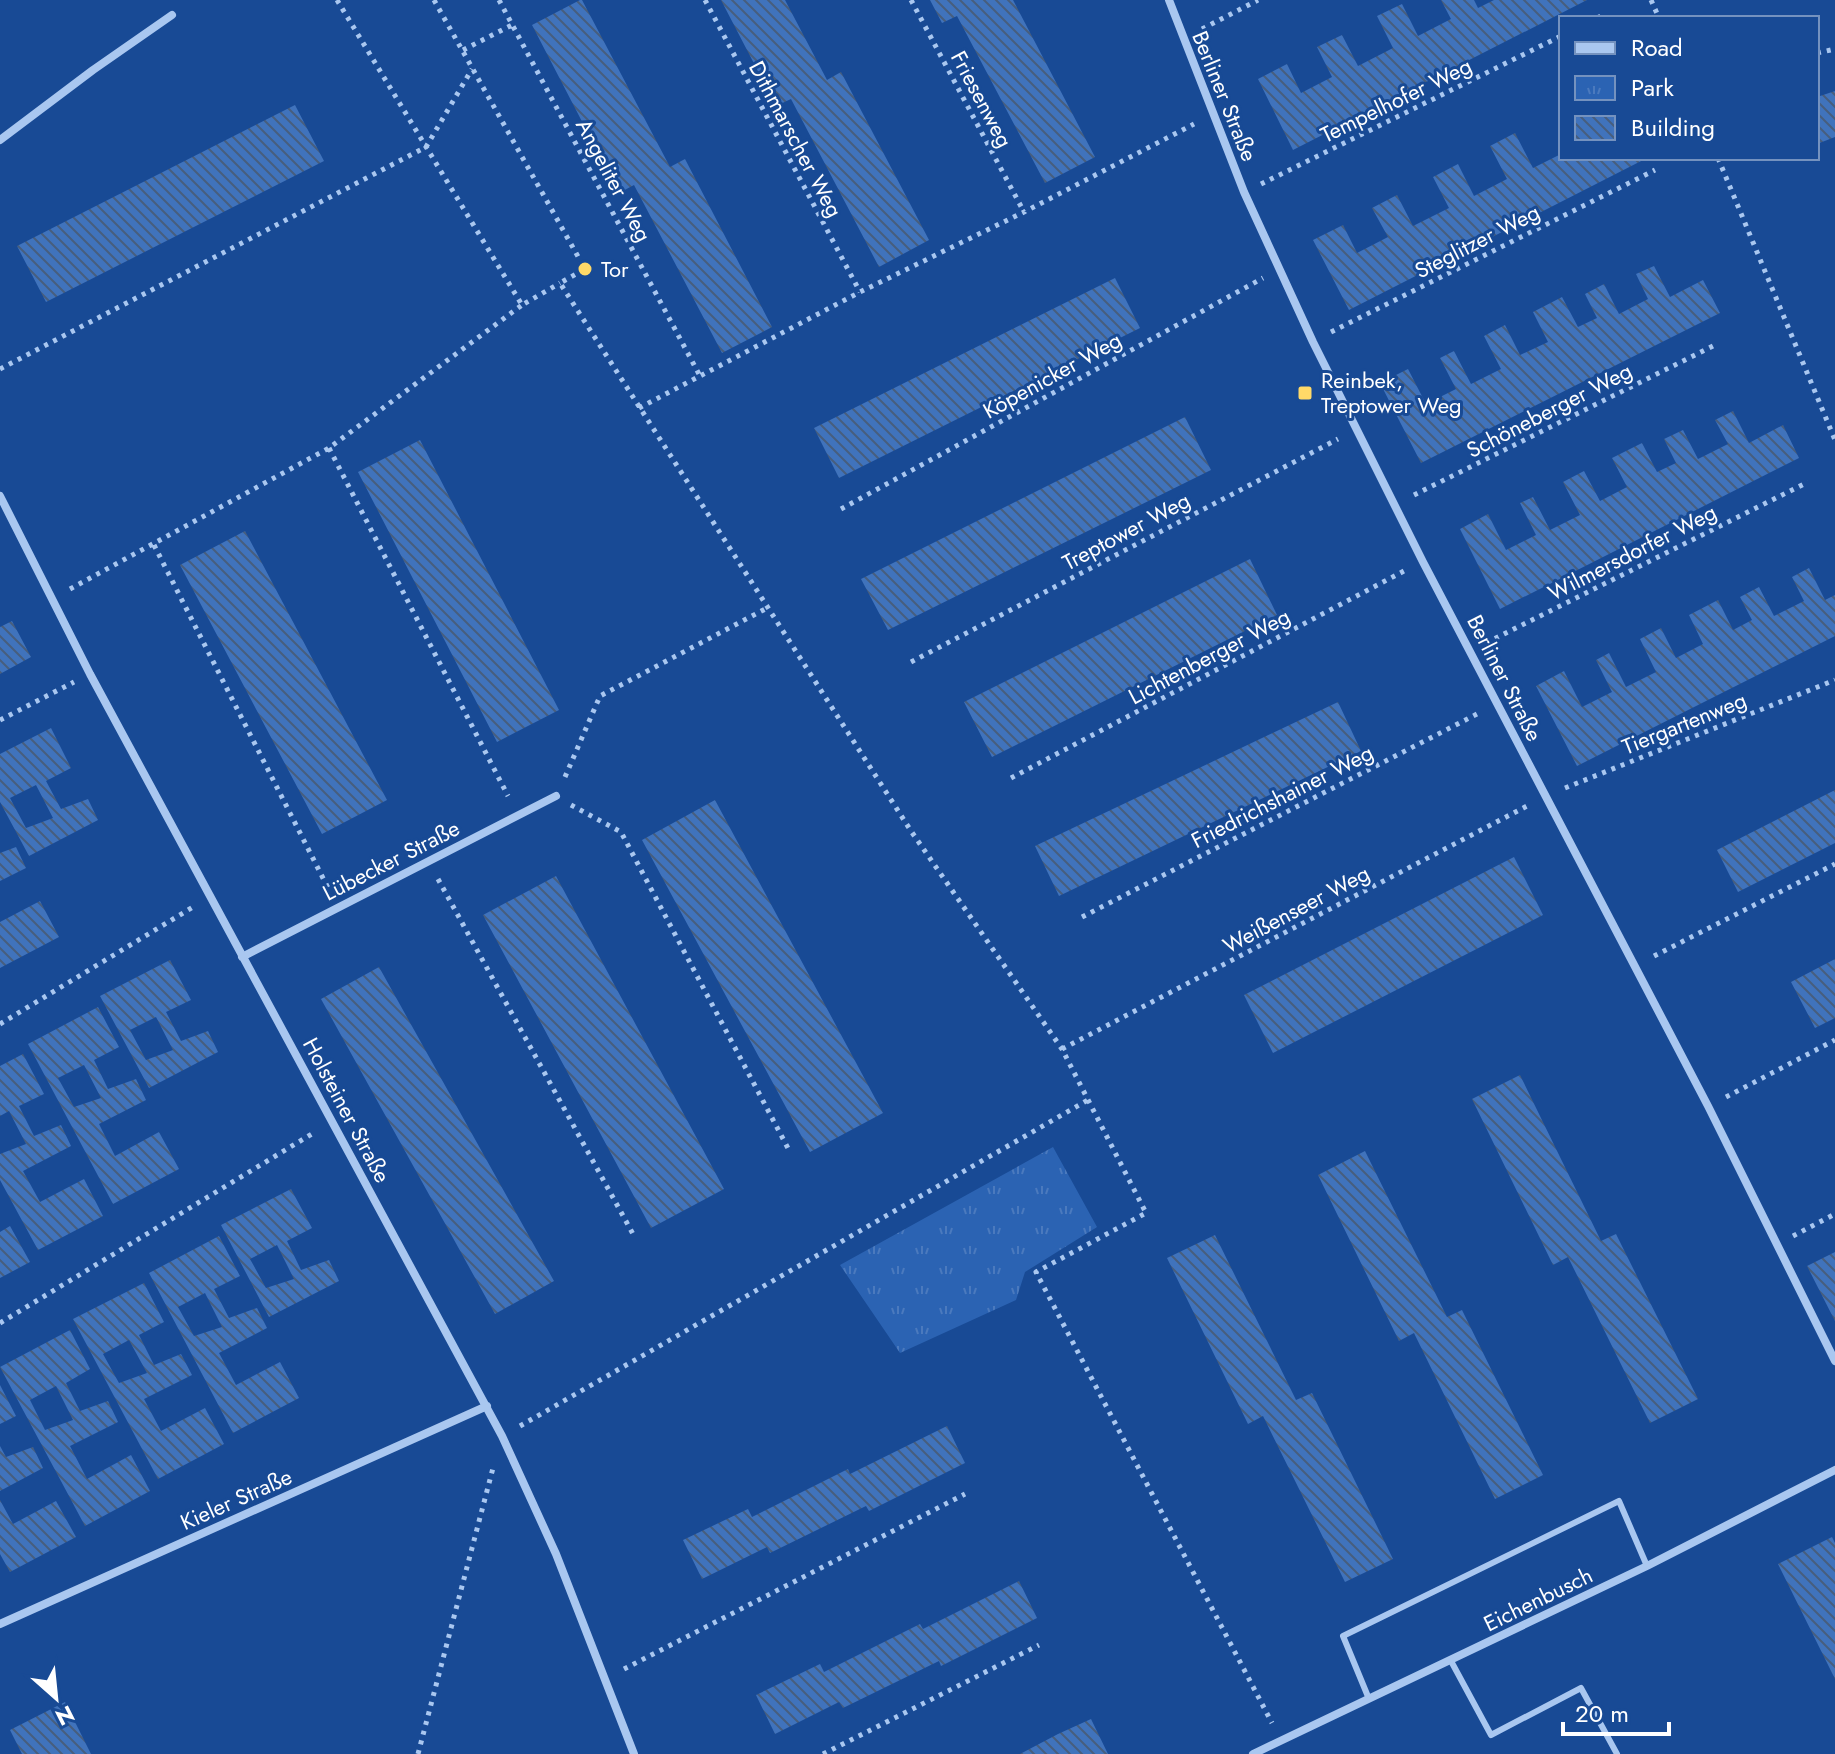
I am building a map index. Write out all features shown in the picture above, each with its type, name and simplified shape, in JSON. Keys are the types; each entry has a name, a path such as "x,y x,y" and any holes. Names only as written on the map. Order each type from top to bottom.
{"street":[{"name":"Berliner Straße","path":"1169,0 1244,192 1313,342 1423,562 1708,1106 1835,1361"},
{"path":"0,140 172,15"},
{"name":"Holsteiner Straße","path":"0,496 90,674 487,1406 556,1554 634,1754"},
{"name":"Lübecker Straße","path":"242,957 556,796"},
{"name":"Kieler Straße","path":"0,1624 487,1406"},
{"name":"Eichenbusch","path":"1253,1754 1647,1566 1835,1470"}],"lane":[{"path":"1369,1699 1343,1636 1619,1501 1647,1566"},
{"path":"1451,1661 1491,1735 1581,1688 1617,1754"}],"path":[{"path":"337,0 522,305"},
{"path":"52,599 329,448 522,305 585,269 434,0"},
{"name":"Angeliter Weg","path":"499,0 700,376"},
{"name":"Dithmarscher Weg","path":"705,0 860,292"},
{"name":"Friesenweg","path":"911,0 1024,212"},
{"path":"1183,38 1258,0"},
{"path":"1601,16 1605,14"},
{"path":"463,50 512,25"},
{"name":"Tempelhofer Weg","path":"1244,192 1559,37"},
{"path":"0,369 426,147 472,68"},
{"path":"639,408 1212,114"},
{"path":"1719,160 1835,440"},
{"name":"Steglitzer Weg","path":"1313,342 1655,170"},
{"name":"Köpenicker Weg","path":"841,509 1278,269"},
{"path":"560,283 911,831 1062,1049 1146,1213 1036,1272 1281,1741"},
{"name":"Schöneberger Weg","path":"1394,505 1717,344"},
{"name":"Treptower Weg","path":"911,662 1356,429"},
{"path":"329,448 517,815"},
{"name":"Wilmersdorfer Weg","path":"1471,651 1808,482"},
{"path":"154,545 338,907"},
{"name":"Lichtenberger Weg","path":"1011,778 1423,562"},
{"path":"769,607 600,696 556,796 621,832 790,1152"},
{"path":"0,720 90,674"},
{"name":"Tiergartenweg","path":"1545,796 1835,680"},
{"name":"Friedrichshainer Weg","path":"1082,917 1497,703"},
{"name":"Weißenseer Weg","path":"1062,1049 1545,796"},
{"path":"428,861 633,1234"},
{"path":"1634,966 1835,864"},
{"path":"0,1024 211,896"},
{"path":"1708,1106 1835,1040"},
{"path":"418,1754 502,1436 1088,1100"},
{"path":"0,1323 333,1121"},
{"path":"1777,1244 1835,1214"},
{"path":"605,1678 965,1494"},
{"path":"823,1754 1039,1645"}],"green space":[{"path":"1053,1147 1097,1227 1025,1272 1016,1300 900,1353 840,1265"}],"building":[{"path":"580,0 670,167 685,159 772,327 722,353 634,185 619,193 532,25"},
{"path":"721,0 785,0 827,80 841,72 929,240 879,267 791,99 776,106"},
{"path":"930,0 1013,0 1095,157 1045,183 957,16 942,23"},
{"path":"1441,0 1474,0 1478,8 1494,0 1587,0 1293,150 1258,79 1287,64 1301,93 1332,77 1317,47 1342,35 1358,66 1393,48 1377,16 1402,4 1418,36 1451,19"},
{"path":"1835,91 1835,137 1819,143 1819,96"},
{"path":"295,105 324,161 46,302 17,246"},
{"path":"1515,133 1533,168 1559,155 1559,160 1643,160 1349,310 1313,240 1343,225 1357,253 1388,237 1372,208 1397,195 1413,226 1449,208 1433,177 1458,164 1474,196 1507,179 1490,146"},
{"path":"1654,266 1670,297 1703,280 1720,313 1421,463 1380,383 1408,369 1426,404 1456,389 1440,358 1454,351 1471,384 1501,369 1484,336 1505,325 1520,355 1548,342 1533,312 1562,297 1578,327 1597,318 1585,294 1604,284 1619,314 1648,299 1636,274"},
{"path":"1115,278 1140,328 839,478 814,428"},
{"path":"1733,411 1749,443 1783,425 1799,458 1500,609 1460,529 1488,514 1506,550 1536,535 1520,503 1533,497 1550,530 1580,515 1563,482 1584,471 1600,501 1627,487 1612,458 1642,443 1657,472 1676,463 1664,439 1683,430 1698,459 1728,444 1715,420"},
{"path":"1185,417 1211,470 888,630 861,579"},
{"path":"420,440 559,710 497,742 358,472"},
{"path":"245,531 387,800 322,834 180,565"},
{"path":"1250,559 1277,615 992,757 964,702"},
{"path":"1809,568 1825,600 1835,595 1835,636 1577,766 1536,686 1564,671 1582,707 1612,692 1596,660 1609,653 1626,687 1656,672 1640,639 1661,628 1676,658 1703,644 1689,615 1718,600 1733,630 1752,620 1740,597 1759,587 1774,616 1804,601 1792,577"},
{"path":"12,621 31,657 0,674 0,627"},
{"path":"1338,702 1361,751 1059,896 1035,846"},
{"path":"51,728 71,768 46,781 61,809 88,799 98,820 29,856 0,802 0,754","holes":["36,785 53,818 26,828 10,798"]},
{"path":"1835,790 1835,843 1738,892 1717,850"},
{"path":"715,800 883,1113 810,1152 642,840"},
{"path":"16,847 26,868 0,881 0,853"},
{"path":"1514,857 1543,915 1273,1053 1244,995"},
{"path":"556,876 724,1189 651,1228 483,915"},
{"path":"40,901 59,937 0,968 0,922"},
{"path":"1835,959 1835,1018 1815,1028 1791,982"},
{"path":"170,960 191,1000 166,1012 181,1041 208,1031 218,1052 149,1088 100,996","holes":["156,1017 173,1050 146,1060 130,1030"]},
{"path":"379,967 554,1281 495,1314 321,999"},
{"path":"98,1007 119,1047 94,1060 108,1089 136,1079 146,1100 99,1124 115,1156 159,1132 179,1169 113,1204 28,1044","holes":["84,1065 101,1098 74,1107 58,1078"]},
{"path":"23,1054 44,1094 19,1106 34,1136 61,1125 71,1146 23,1171 40,1202 84,1179 103,1216 38,1250 0,1180 0,1154 26,1144 9,1111 0,1116 0,1066"},
{"path":"1520,1075 1601,1241 1616,1234 1698,1399 1650,1423 1568,1257 1553,1265 1472,1099"},
{"path":"1365,1151 1447,1317 1462,1310 1543,1475 1495,1499 1414,1333 1399,1341 1318,1175"},
{"path":"291,1189 312,1228 287,1241 301,1270 329,1260 339,1281 269,1317 221,1225","holes":["277,1245 294,1279 266,1288 250,1259"]},
{"path":"10,1226 30,1262 0,1278 0,1232"},
{"path":"1215,1235 1296,1400 1312,1393 1393,1559 1345,1582 1263,1416 1248,1424 1167,1258"},
{"path":"219,1236 240,1276 214,1289 229,1318 257,1308 267,1328 219,1353 236,1385 280,1362 299,1398 233,1433 149,1273","holes":["205,1293 222,1327 194,1336 178,1307"]},
{"path":"1835,1252 1835,1321 1807,1266"},
{"path":"144,1283 164,1322 139,1335 154,1365 181,1354 192,1375 144,1399 161,1431 205,1408 224,1444 158,1479 73,1319","holes":["129,1340 147,1373 119,1383 103,1354"]},
{"path":"70,1330 90,1369 66,1383 80,1411 108,1401 118,1422 70,1446 87,1479 131,1455 150,1491 85,1526 0,1367","holes":["56,1386 73,1420 45,1430 30,1400"]},
{"path":"0,1385 16,1416 0,1424"},
{"path":"947,1426 965,1463 869,1511 866,1506 770,1553 767,1547 702,1579 683,1540 748,1509 752,1517 848,1469 850,1474"},
{"path":"0,1446 6,1457 33,1447 43,1468 0,1491"},
{"path":"0,1500 13,1524 56,1501 76,1537 10,1572 0,1554"},
{"path":"1832,1537 1835,1543 1835,1679 1778,1564"},
{"path":"1019,1581 1037,1618 941,1666 939,1661 843,1708 839,1702 775,1734 756,1695 820,1664 824,1672 920,1624 923,1629"},
{"path":"65,1702 91,1754 22,1754 10,1730"},
{"path":"1091,1719 1108,1754 1020,1754 1058,1734"}],"place":[{"name":"Tor","path":"585,269"},
{"name":"Reinbek, Treptower Weg","path":"1305,393"}]}
